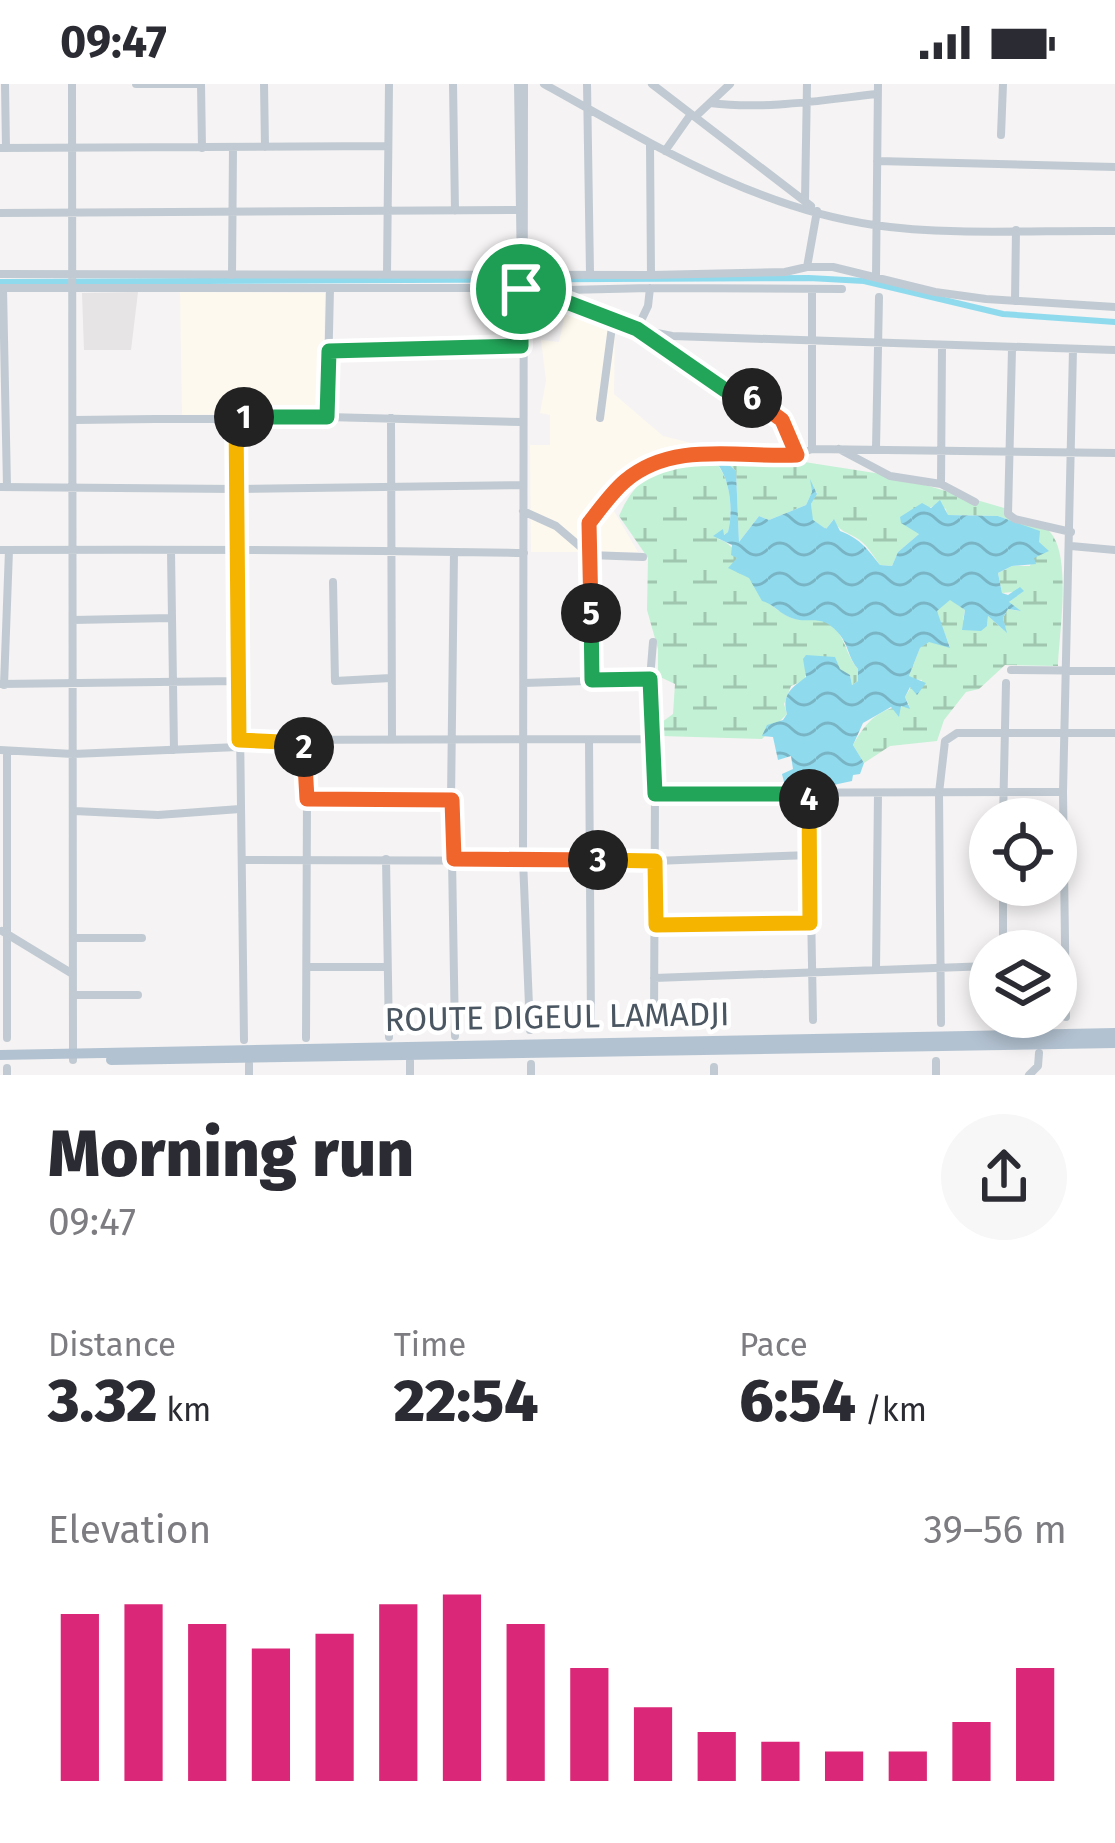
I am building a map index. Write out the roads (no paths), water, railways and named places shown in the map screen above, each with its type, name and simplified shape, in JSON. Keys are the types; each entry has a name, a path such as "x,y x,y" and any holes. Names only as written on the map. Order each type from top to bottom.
{"main road":[{"name":"ROUTE DIGEUL LAMADJI","path":"72,1057 1115,1033"},
{"path":"4,1065 72,1057 1115,1043"}],"street":[{"path":"5,84 3,148 388,146"},
{"path":"72,84 72,1057"},
{"path":"136,84 201,84 202,148"},
{"path":"264,84 265,147"},
{"path":"388,274 389,84"},
{"path":"453,84 455,211"},
{"path":"521,84 517,210 522,281"},
{"path":"521,84 524,860 530,1030"},
{"path":"544,84 665,152 743,188 817,211 876,225 1115,231"},
{"path":"587,84 590,272"},
{"path":"652,84 817,211"},
{"path":"665,152 693,115 730,84"},
{"path":"805,200 807,84"},
{"path":"1001,135 1004,84"},
{"path":"710,103 807,102 878,89 876,276"},
{"path":"650,143 651,275"},
{"path":"232,147 232,274"},
{"path":"877,161 1115,167"},
{"path":"0,213 517,210"},
{"path":"807,267 817,211"},
{"path":"1015,302 1016,230"},
{"path":"0,274 72,281 329,289 522,281 590,272 651,275 832,267 935,292 1115,307"},
{"path":"522,484 3,487 2,288 232,274 388,274 522,281 637,329 672,336 1115,350"},
{"path":"637,329 650,288"},
{"path":"812,288 812,449"},
{"path":"327,417 329,289"},
{"path":"551,297 567,290 842,289"},
{"path":"876,448 879,297"},
{"path":"600,418 613,319"},
{"path":"637,329 725,390 743,393 772,412 782,420 797,455"},
{"path":"329,351 521,346"},
{"path":"941,484 942,347"},
{"path":"1012,349 1008,514 1071,532"},
{"path":"1061,930 1073,350"},
{"path":"236,417 244,1040"},
{"path":"75,420 327,417 521,422"},
{"path":"391,418 392,739"},
{"path":"592,680 589,523 625,481 652,463 699,453 797,455 812,449 1115,453"},
{"path":"838,449 890,476 941,484 975,502"},
{"path":"523,511 556,526 590,555 644,557"},
{"path":"1071,546 1115,550"},
{"path":"238,682 2,684 4,550 524,553"},
{"path":"171,552 174,750"},
{"path":"454,552 455,1036"},
{"path":"333,582 334,681 391,677"},
{"path":"73,620 171,618"},
{"path":"653,642 654,1022"},
{"path":"1011,670 1115,671"},
{"path":"524,683 650,679"},
{"path":"1003,798 1006,683"},
{"path":"941,1022 939,793 945,741 958,734 1115,734"},
{"path":"7,1038 3,750 74,754 392,739 653,739"},
{"path":"589,740 591,1024"},
{"path":"303,743 306,1038"},
{"path":"655,794 1063,792"},
{"path":"876,969 878,794"},
{"path":"809,795 813,1020"},
{"path":"307,799 452,800"},
{"path":"74,811 158,815 240,809"},
{"path":"242,860 655,861 810,855"},
{"path":"386,859 389,1037"},
{"path":"656,925 810,923"},
{"path":"2,931 73,974"},
{"path":"73,938 142,938"},
{"path":"654,978 969,966"},
{"path":"307,967 387,967"},
{"path":"73,995 138,994"},
{"path":"1029,1075 1038,1070 1039,1053"},
{"path":"410,1061 410,1075"},
{"path":"936,1061 936,1075"}],"water":[{"path":"727,463 736,471 739,542 759,516 769,520 806,505 812,492 810,479 817,494 811,504 813,520 826,529 834,519 840,531 858,541 880,565 892,566 898,552 919,534 901,523 900,517 922,503 931,508 940,500 948,515 998,516 1040,531 1039,542 1049,551 1034,558 1036,564 998,573 1002,593 1008,595 1020,587 1024,591 1009,602 1021,611 1008,609 1003,618 1007,633 988,616 981,631 962,630 965,610 950,600 937,611 950,648 929,642 920,648 909,676 926,683 917,695 910,687 905,697 910,709 901,706 899,717 891,707 863,723 853,745 864,763 860,774 853,775 852,781 824,787 823,817 815,826 821,810 817,791 784,782 782,774 793,769 791,756 778,760 773,737 762,736 767,725 787,714 787,696 806,677 806,655 835,657 852,685 858,681 858,669 833,627 784,614 762,601 749,578 728,568 737,558 731,555 732,545 713,536 723,529 724,535 730,524 728,490 719,466"}],"waterway":[{"path":"0,282 809,278 864,281 1003,314 1115,322"}]}
